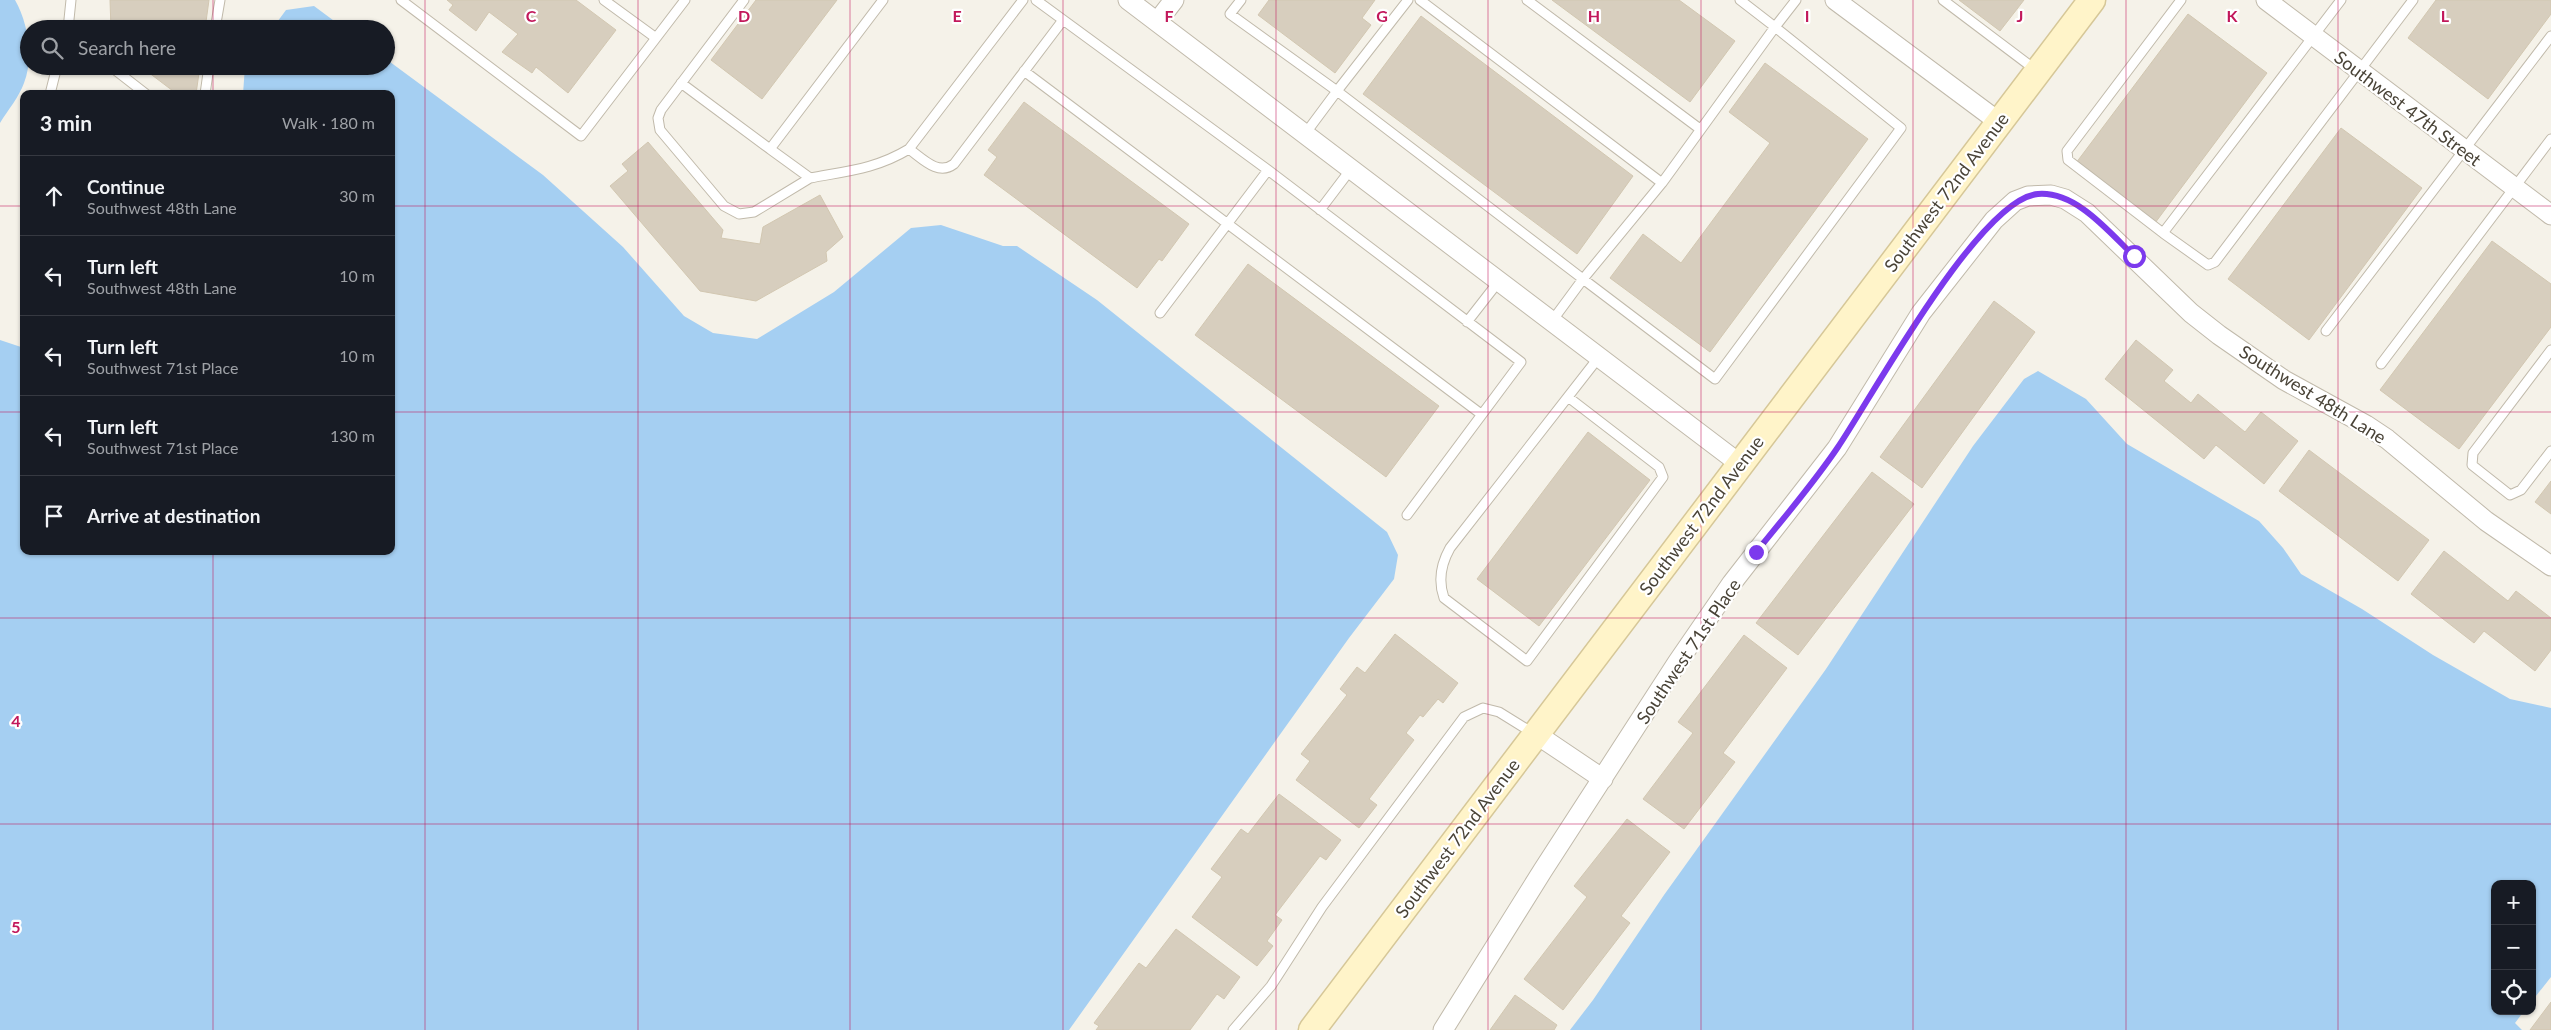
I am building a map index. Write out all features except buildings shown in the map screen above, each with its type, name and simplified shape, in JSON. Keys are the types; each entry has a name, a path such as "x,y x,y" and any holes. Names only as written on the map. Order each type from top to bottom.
{"street":[{"path":"1128,0 1740,464"},
{"path":"1157,22 1174,0"},
{"path":"1835,0 1999,122"},
{"name":"Southwest 72nd Avenue","path":"1312,1030 2092,0"},
{"name":"Southwest 47th Street","path":"2266,0 2551,215"},
{"name":"Southwest 48th Lane","path":"2028,196 2051,195 2065,199 2087,213 2185,308 2219,335 2284,380 2366,425 2387,439 2479,516 2551,566"},
{"name":"Southwest 71st Place","path":"1443,1030 1543,870 1732,583 1837,448 1921,313 1994,220 2015,201 2028,196"},
{"path":"1536,734 1603,779"}],"lane":[{"path":"69,20 71,0"},
{"path":"217,20 220,0"},
{"path":"401,0 581,136 685,0"},
{"path":"604,0 656,38"},
{"path":"744,0 661,110 658,118 660,130 724,206 739,214 754,212 810,178 864,168 889,161 908,149 1023,0"},
{"path":"770,149 883,0"},
{"path":"1036,0 1268,170 1521,362 1406,515"},
{"path":"1240,0 1230,14 1337,91 1715,379 1767,312 1901,128 1740,0"},
{"path":"1305,134 1408,0"},
{"path":"1420,0 1662,183"},
{"path":"1528,0 1700,129"},
{"path":"1552,321 1662,183 1796,0"},
{"path":"1943,0 2038,71"},
{"path":"2181,0 2067,151 2068,160 2208,265 2215,262 2414,0"},
{"path":"2163,233 2341,0"},
{"path":"908,149 938,169 948,168 954,164 1063,20"},
{"path":"2326,332 2551,36"},
{"path":"1024,71 1481,414"},
{"path":"51,90 55,75"},
{"path":"122,75 141,90"},
{"path":"206,90 208,75"},
{"path":"681,84 810,178"},
{"path":"2381,364 2551,138"},
{"path":"1320,210 1351,169"},
{"path":"1160,313 1268,170"},
{"path":"1467,322 1499,281"},
{"path":"2551,350 2473,453 2472,466 2510,495 2521,490 2551,451"},
{"path":"1568,397 1659,467 1663,477 1527,661 1444,598 1441,589 1441,571 1450,548 1599,357"},
{"path":"1233,1030 1271,986 1322,907 1464,717 1483,708 1498,712 1536,734"}],"water":[{"path":"0,0 15,0 23,20 20,20 20,75 26,75 22,88 0,123"},
{"path":"314,6 333,20 279,20 286,10"},
{"path":"395,66 543,175 623,247 684,316 713,333 757,339 834,292 911,228 941,225 1003,246 1017,246 1097,300 1387,532 1398,555 1394,579 1349,638 1069,1030 0,1030 0,340 20,347 20,555 395,555 395,90 243,90 244,75 395,75"},
{"path":"2038,371 2086,399 2127,444 2259,521 2283,548 2301,574 2362,609 2433,655 2510,699 2551,708 2551,977 2536,996 2536,880 2491,880 2491,1015 2521,1015 2515,1023 2522,1030 1570,1030 1826,669 1973,446 2024,379"}],"route":[{"path":"1756,552 1808,488 1837,448 1921,313 1994,220 2015,201 2038,194 2065,199 2098,222 2134,256"}]}
